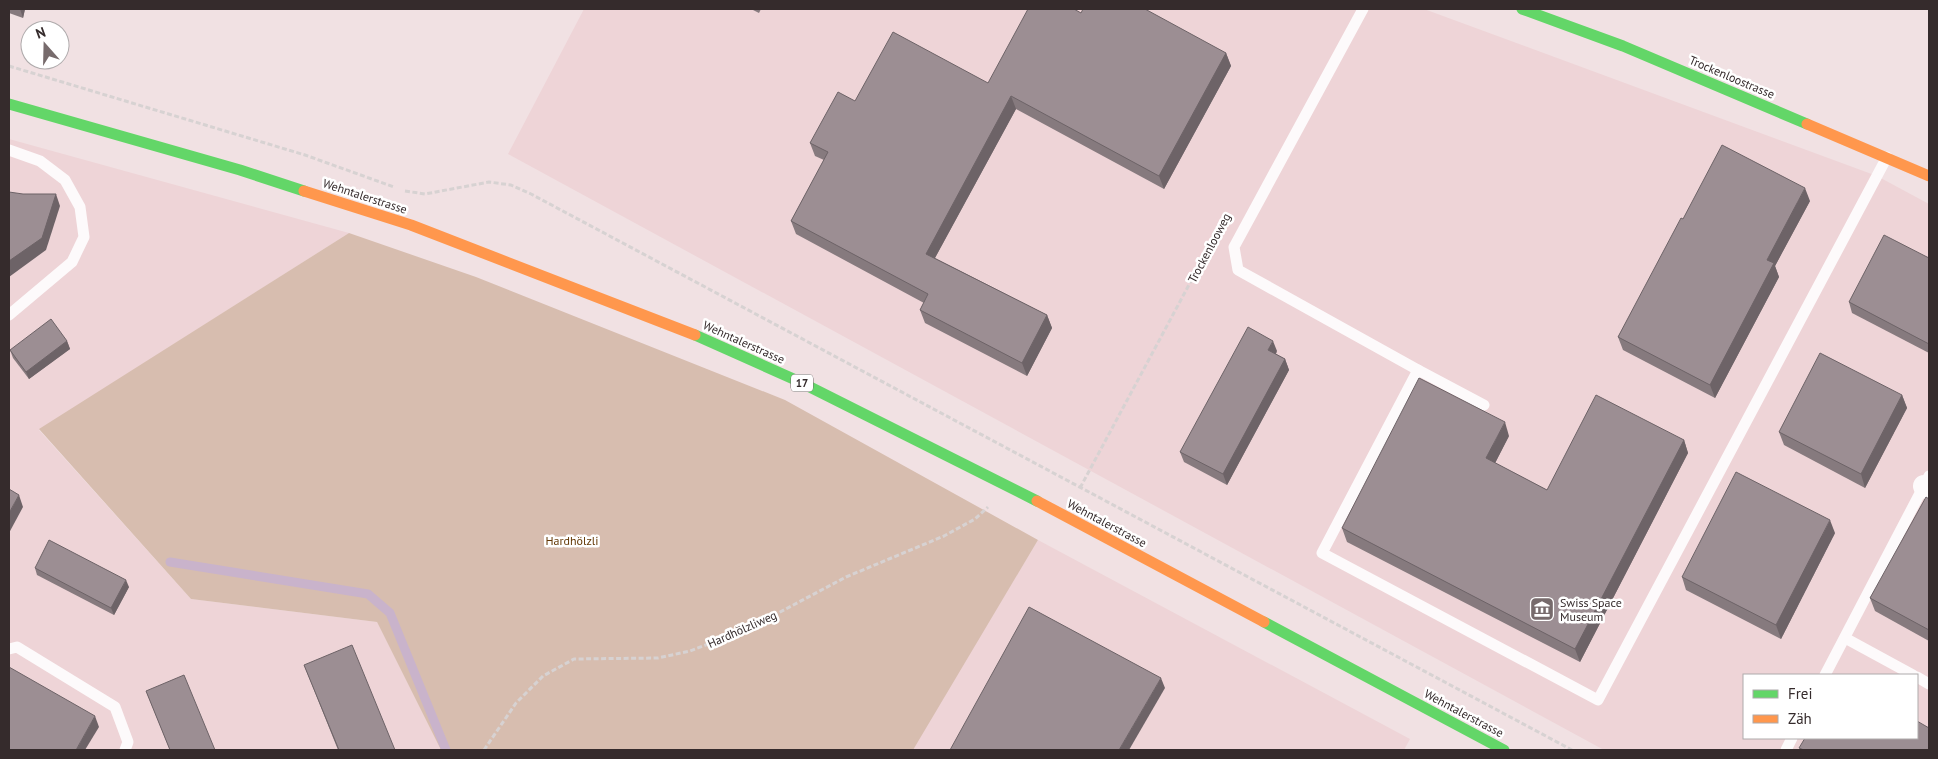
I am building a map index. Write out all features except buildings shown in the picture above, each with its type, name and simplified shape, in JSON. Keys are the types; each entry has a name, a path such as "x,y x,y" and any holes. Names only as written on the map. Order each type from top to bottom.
{"main road":[{"name":"Trockenloostrasse","path":"1522,9 1542,12 1929,176"},
{"name":"Wehntalerstrasse","path":"9,104 240,170 411,225 513,262 696,335 790,377 1003,482 1504,750"}],"lane":[{"path":"1364,9 1234,248 1238,270 1418,370 1484,404"},
{"path":"9,150 40,161 65,180 80,207 84,238 72,262 9,316"},
{"path":"1418,370 1322,553 1598,700 1887,157"},
{"path":"1826,674 1927,484"},
{"path":"1845,638 1911,674"},
{"path":"9,649 17,647 115,707 128,742 125,750"},
{"path":"1918,678 1929,684"}],"path":[{"name":"Trockenlooweg","path":"1215,237 1080,488 1572,750"},
{"name":"Hardhölzliweg","path":"484,750 516,703 543,676 574,659 658,658 690,651 750,628 846,577 944,536 975,518 991,504 1003,482"}],"shaded area":[{"path":"584,9 1424,9 1877,176 1929,204 1929,750 1604,750 508,154"},
{"path":"9,139 349,233 39,430 191,599 377,622 441,750 9,750"},
{"path":"1038,540 1410,739 1404,750 911,750"}],"green space":[{"name":"Hardhölzli","path":"349,233 476,277 785,400 1038,540 913,750 441,750 377,622 191,599 39,429"}],"waterway":[{"path":"170,562 368,594 390,613 446,750"}],"traffic: fast":[{"path":"1522,9 1623,46 1807,124"},
{"path":"9,104 240,170 304,191"},
{"path":"695,335 798,381 1037,501"},
{"path":"1264,622 1504,750"}],"traffic: slow":[{"path":"1807,124 1929,176"},
{"path":"304,191 411,225 695,335"},
{"path":"1037,501 1264,622"}],"place":[{"name":"Swiss Space Museum","path":"1542,609"}]}
